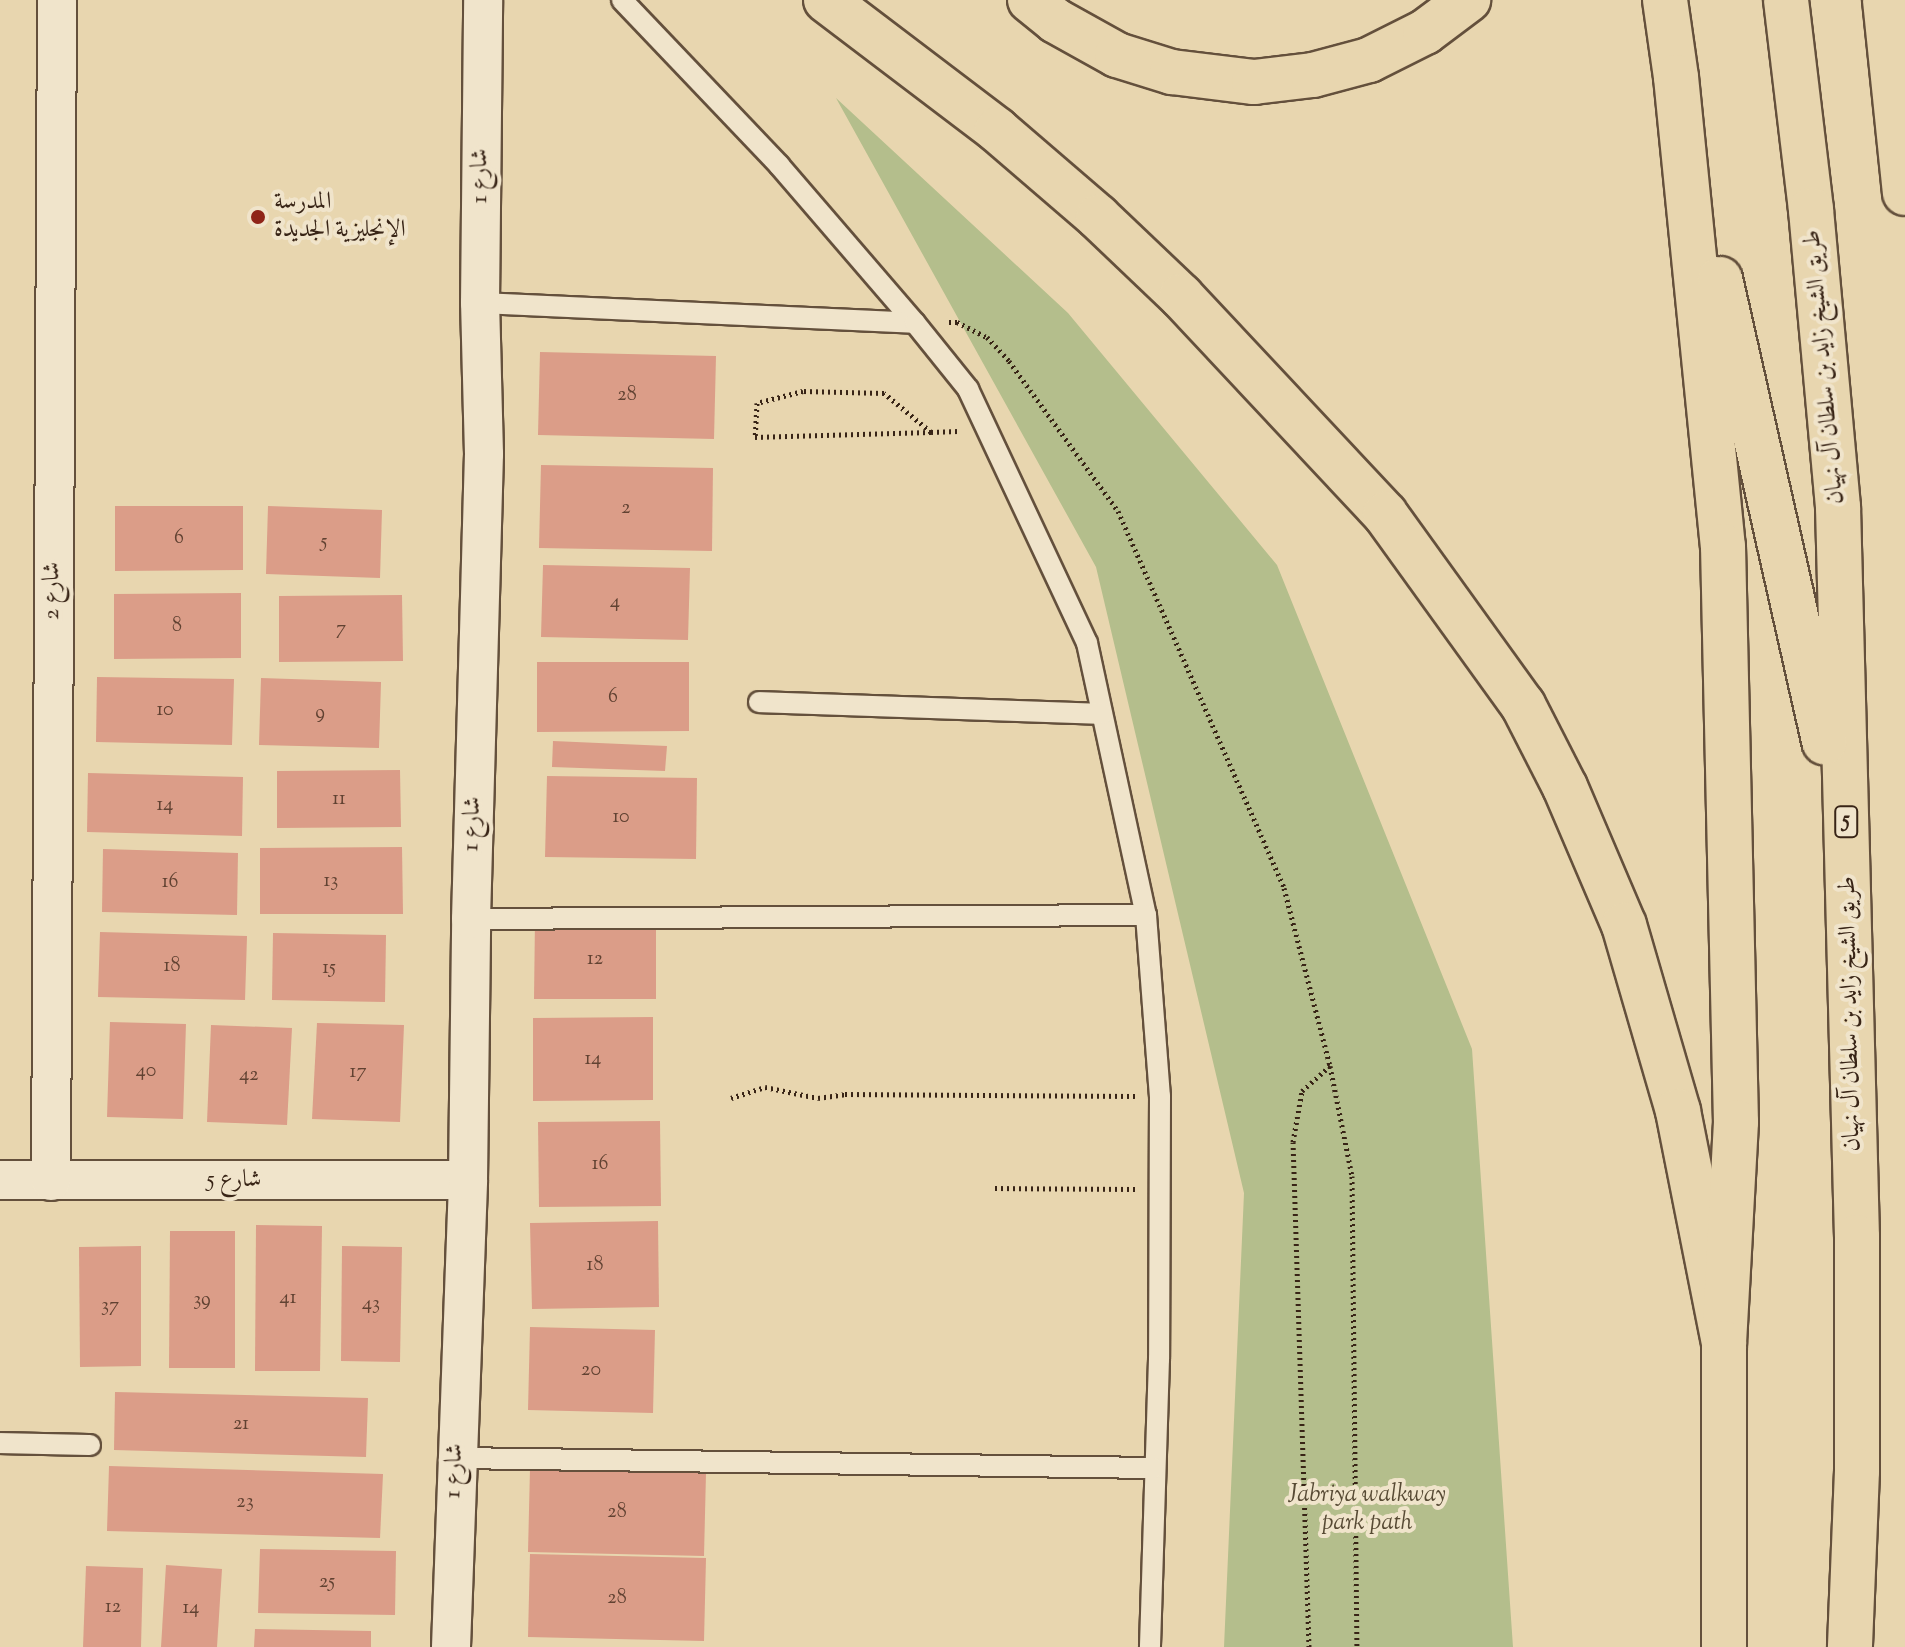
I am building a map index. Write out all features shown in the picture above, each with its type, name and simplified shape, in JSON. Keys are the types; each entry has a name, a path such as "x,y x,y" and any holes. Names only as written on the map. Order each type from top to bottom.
{"highway":[{"path":"826,0 997,130 1098,217 1181,296 1385,514 1523,705 1565,787 1624,925 1678,1111 1724,1343"},
{"path":"1030,0 1056,21 1117,55 1172,72 1254,82 1313,75 1369,60 1425,32 1468,0"},
{"path":"1665,0 1676,77 1723,546 1736,1122 1724,1343 1724,1647"},
{"name":"طريق الشيخ زايد بن سلطان آل نهيان","path":"1786,0 1811,210 1838,507 1857,1237 1857,1471 1850,1647"},
{"path":"1885,0 1905,193"},
{"path":"1676,77 1847,846"}],"street":[{"name":"شارع 2","path":"51,1181 57,0"},
{"name":"شارع 1","path":"451,1647 455,1458 468,1180 471,919 484,454 480,303 483,0"},
{"name":"شارع 5","path":"0,1180 468,1180"}],"lane":[{"path":"622,0 779,165 968,389 1087,643 1146,915 1160,1096 1150,1647"},
{"path":"480,303 915,323"},
{"path":"759,702 1102,714"},
{"path":"471,919 1146,915"},
{"path":"0,1443 90,1445"},
{"path":"455,1458 1154,1468"}],"path":[{"path":"915,323 957,322 987,337 1009,361 1118,511 1284,888 1330,1066 1352,1176 1357,1647"},
{"path":"931,432 884,393 803,391 757,403 755,437 931,432 987,430"},
{"path":"1309,1647 1293,1142 1302,1091 1330,1066"},
{"path":"731,1098 765,1087 818,1098 845,1094 1160,1096"},
{"path":"995,1188 1160,1190"}],"green space":[{"name":"Jabriya walkway park path","path":"836,98 1068,313 1277,565 1472,1049 1513,1647 1224,1647 1244,1193 1096,567"}],"building":[{"path":"540,352 716,356 714,439 538,435"},
{"path":"541,465 713,468 712,551 539,548"},
{"path":"115,506 243,506 243,570 115,571"},
{"path":"268,506 382,510 380,578 266,574"},
{"path":"543,565 690,568 688,640 541,637"},
{"path":"241,593 241,658 114,659 114,594"},
{"path":"402,595 403,661 279,662 279,596"},
{"path":"537,662 689,662 689,731 537,732"},
{"path":"97,677 234,679 232,745 96,742"},
{"path":"261,678 381,682 379,748 259,745"},
{"path":"553,741 667,746 665,771 552,767"},
{"path":"400,770 401,827 277,828 277,771"},
{"path":"88,773 243,777 242,836 87,832"},
{"path":"547,776 697,778 696,859 545,857"},
{"path":"402,847 403,914 260,914 260,848"},
{"path":"103,849 238,853 237,915 102,912"},
{"path":"535,919 656,919 656,999 534,999"},
{"path":"100,932 247,936 245,1000 98,997"},
{"path":"273,933 386,935 385,1002 272,1000"},
{"path":"653,1017 653,1100 533,1101 533,1018"},
{"path":"110,1022 186,1024 183,1119 107,1117"},
{"path":"317,1023 404,1025 400,1122 312,1119"},
{"path":"211,1025 292,1028 287,1125 207,1122"},
{"path":"660,1121 661,1206 539,1207 538,1122"},
{"path":"658,1221 659,1307 532,1309 530,1223"},
{"path":"256,1225 322,1226 320,1371 255,1371"},
{"path":"170,1231 235,1231 235,1368 169,1368"},
{"path":"141,1246 141,1366 80,1367 79,1247"},
{"path":"342,1246 402,1247 400,1362 341,1361"},
{"path":"530,1327 655,1330 653,1413 528,1410"},
{"path":"115,1392 368,1398 366,1457 114,1450"},
{"path":"109,1466 383,1474 380,1538 107,1531"},
{"path":"530,1469 706,1473 704,1556 528,1552"},
{"path":"260,1549 396,1551 395,1615 258,1613"},
{"path":"530,1554 706,1558 704,1641 528,1637"},
{"path":"166,1565 222,1569 217,1647 161,1647"},
{"path":"86,1566 143,1568 141,1647 83,1647"},
{"path":"255,1629 371,1631 371,1647 254,1647"}],"place":[{"name":"المدرسة الإنجليزية الجديدة","path":"258,217"}]}
